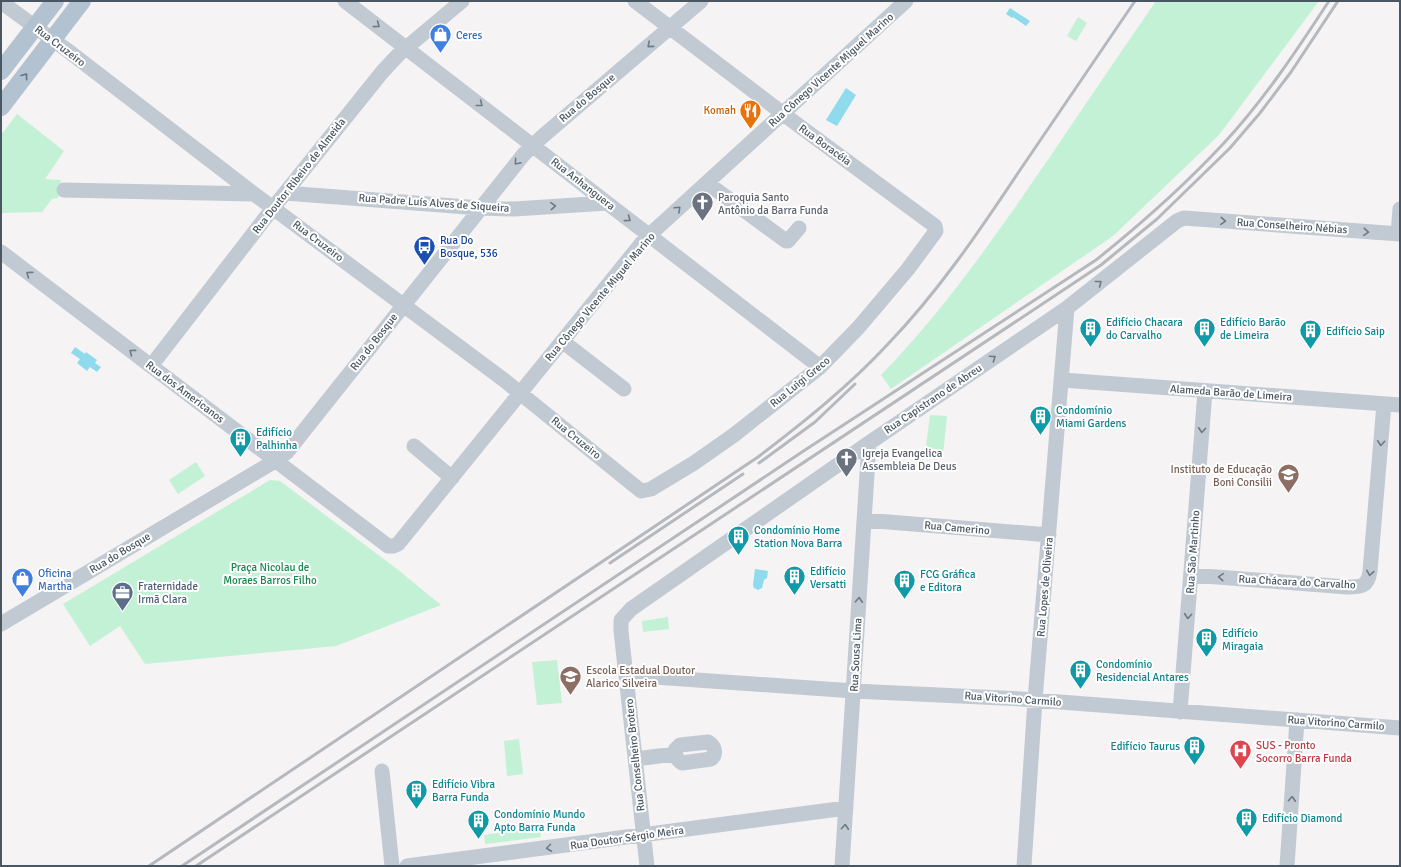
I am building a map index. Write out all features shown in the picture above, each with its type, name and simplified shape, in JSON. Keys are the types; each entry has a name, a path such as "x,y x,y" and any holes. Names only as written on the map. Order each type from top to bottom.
{"main road":[{"path":"1,72 55,1"},
{"path":"1,107 82,1"}],"street":[{"name":"Rua Anhanguera","path":"346,1 820,367"},
{"name":"Rua Doutor Ribeiro de Almeida","path":"151,366 273,208 392,60 462,1"},
{"name":"Rua Boracéia","path":"635,1 783,114 936,226 936,231"},
{"name":"Rua do Bosque","path":"2,621 275,461 287,452 502,180 533,145 701,1"},
{"name":"Rua Cônego Vicente Miguel Marino","path":"388,546 398,544 638,247 906,1"},
{"name":"Rua Cruzeiro","path":"1,2 520,393 632,485"},
{"path":"502,180 498,194 499,198 514,209"},
{"path":"707,183 786,241 788,241 799,228"},
{"path":"64,190 254,194"},
{"name":"Rua Padre Luís Alves de Siqueira","path":"285,193 480,208 514,209 607,203"},
{"path":"1399,234 1400,209"},
{"name":"Rua Conselheiro Nébias","path":"1184,218 1399,234"},
{"name":"Rua Capistrano de Abreu","path":"621,620 642,601 869,443 1067,308 1177,221 1184,218"},
{"name":"Rua Luigi Greco","path":"632,485 641,491 651,489 694,463 734,435 820,367 858,328 908,269 936,231"},
{"name":"Rua dos Americanos","path":"1,252 388,546"},
{"name":"Rua Lopes de Oliveira","path":"1024,866 1035,700 1067,308"},
{"path":"562,341 624,390"},
{"name":"Alameda Barão de Limeira","path":"1062,380 1400,405"},
{"name":"Rua São Martinho","path":"1180,712 1205,391"},
{"name":"Rua Chácara do Carvalho","path":"1191,575 1347,587 1363,585 1368,582 1384,404"},
{"name":"Rua Sousa Lima","path":"842,866 869,443"},
{"path":"414,446 452,478"},
{"name":"Rua Camerino","path":"864,520 1049,535"},
{"name":"Rua Conselheiro Brotero","path":"621,620 647,866"},
{"name":"Rua Vitorino Carmilo","path":"626,674 854,690 1035,700 1400,728"},
{"path":"1287,866 1297,720"},
{"path":"635,759 675,754"},
{"path":"382,771 392,866"},
{"name":"Rua Doutor Sérgio Meira","path":"407,866 846,808"}],"green space":[{"path":"1156,1 1319,1 1219,135 1113,236 891,389 881,375 917,336 951,295 983,252"},
{"path":"1078,17 1087,23 1076,41 1067,36"},
{"path":"17,114 64,151 45,179 61,180 58,198 52,199 42,212 1,213 1,135"},
{"path":"930,415 947,416 943,455 925,454"},
{"path":"196,462 205,476 178,494 169,480"},
{"name":"Praça Nicolau de Moraes Barros Filho","path":"270,480 280,481 397,569 441,605 336,646 145,664 120,626 90,646 63,604"},
{"path":"668,617 669,629 643,632 642,621"},
{"path":"557,660 562,703 537,705 532,662"},
{"path":"519,739 523,774 507,776 504,741"},
{"path":"540,827 541,837 485,844 484,835"}],"water":[{"path":"1010,8 1030,21 1026,26 1006,14"},
{"path":"846,88 856,95 837,126 826,120"},
{"path":"75,347 85,354 86,352 97,360 95,363 101,367 97,372 90,367 87,371 77,363 80,359 71,353"},
{"path":"755,569 768,571 767,578 764,580 762,588 758,590 754,588 753,585"}],"railway":[{"path":"149,866 758,457 842,389 906,324 957,262 1135,1"},
{"path":"182,866 802,452 1096,260 1162,204 1194,174 1239,127 1292,56 1329,1"},
{"path":"196,866 1101,265 1157,219 1230,148 1260,113 1291,72 1338,1"},
{"path":"759,463 815,422 855,384"},
{"path":"610,563 743,474"}],"place":[{"name":"Ceres","path":"441,54"},
{"name":"Komah","path":"751,130"},
{"name":"Paroquia Santo Antônio da Barra Funda","path":"703,222"},
{"name":"Rua Do Bosque, 536","path":"424,266"},
{"name":"Edifício Chacara do Carvalho","path":"1090,348"},
{"name":"Edifício Barão de Limeira","path":"1205,348"},
{"name":"Edifício Saip","path":"1310,350"},
{"name":"Condomínio Miami Gardens","path":"1041,436"},
{"name":"Edifício Palhinha","path":"240,458"},
{"name":"Igreja Evangelica Assembleia De Deus","path":"847,478"},
{"name":"Instituto de Educação Boni Consilii","path":"1288,494"},
{"name":"Condomínio Home Station Nova Barra","path":"739,556"},
{"name":"Edifício Versatti","path":"795,596"},
{"name":"Oficina Martha","path":"22,598"},
{"name":"FCG Gráfica e Editora","path":"905,600"},
{"name":"Fraternidade Irmã Clara","path":"122,612"},
{"name":"Edifício Miragaia","path":"1206,658"},
{"name":"Condomínio Residencial Antares","path":"1080,690"},
{"name":"Escola Estadual Doutor Alarico Silveira","path":"571,696"},
{"name":"Edifício Taurus","path":"1195,766"},
{"name":"SUS - Pronto Socorro Barra Funda","path":"1241,770"},
{"name":"Edifício Vibra Barra Funda","path":"416,810"},
{"name":"Edifício Diamond","path":"1246,838"},
{"name":"Condomínio Mundo Apto Barra Funda","path":"479,840"}]}
